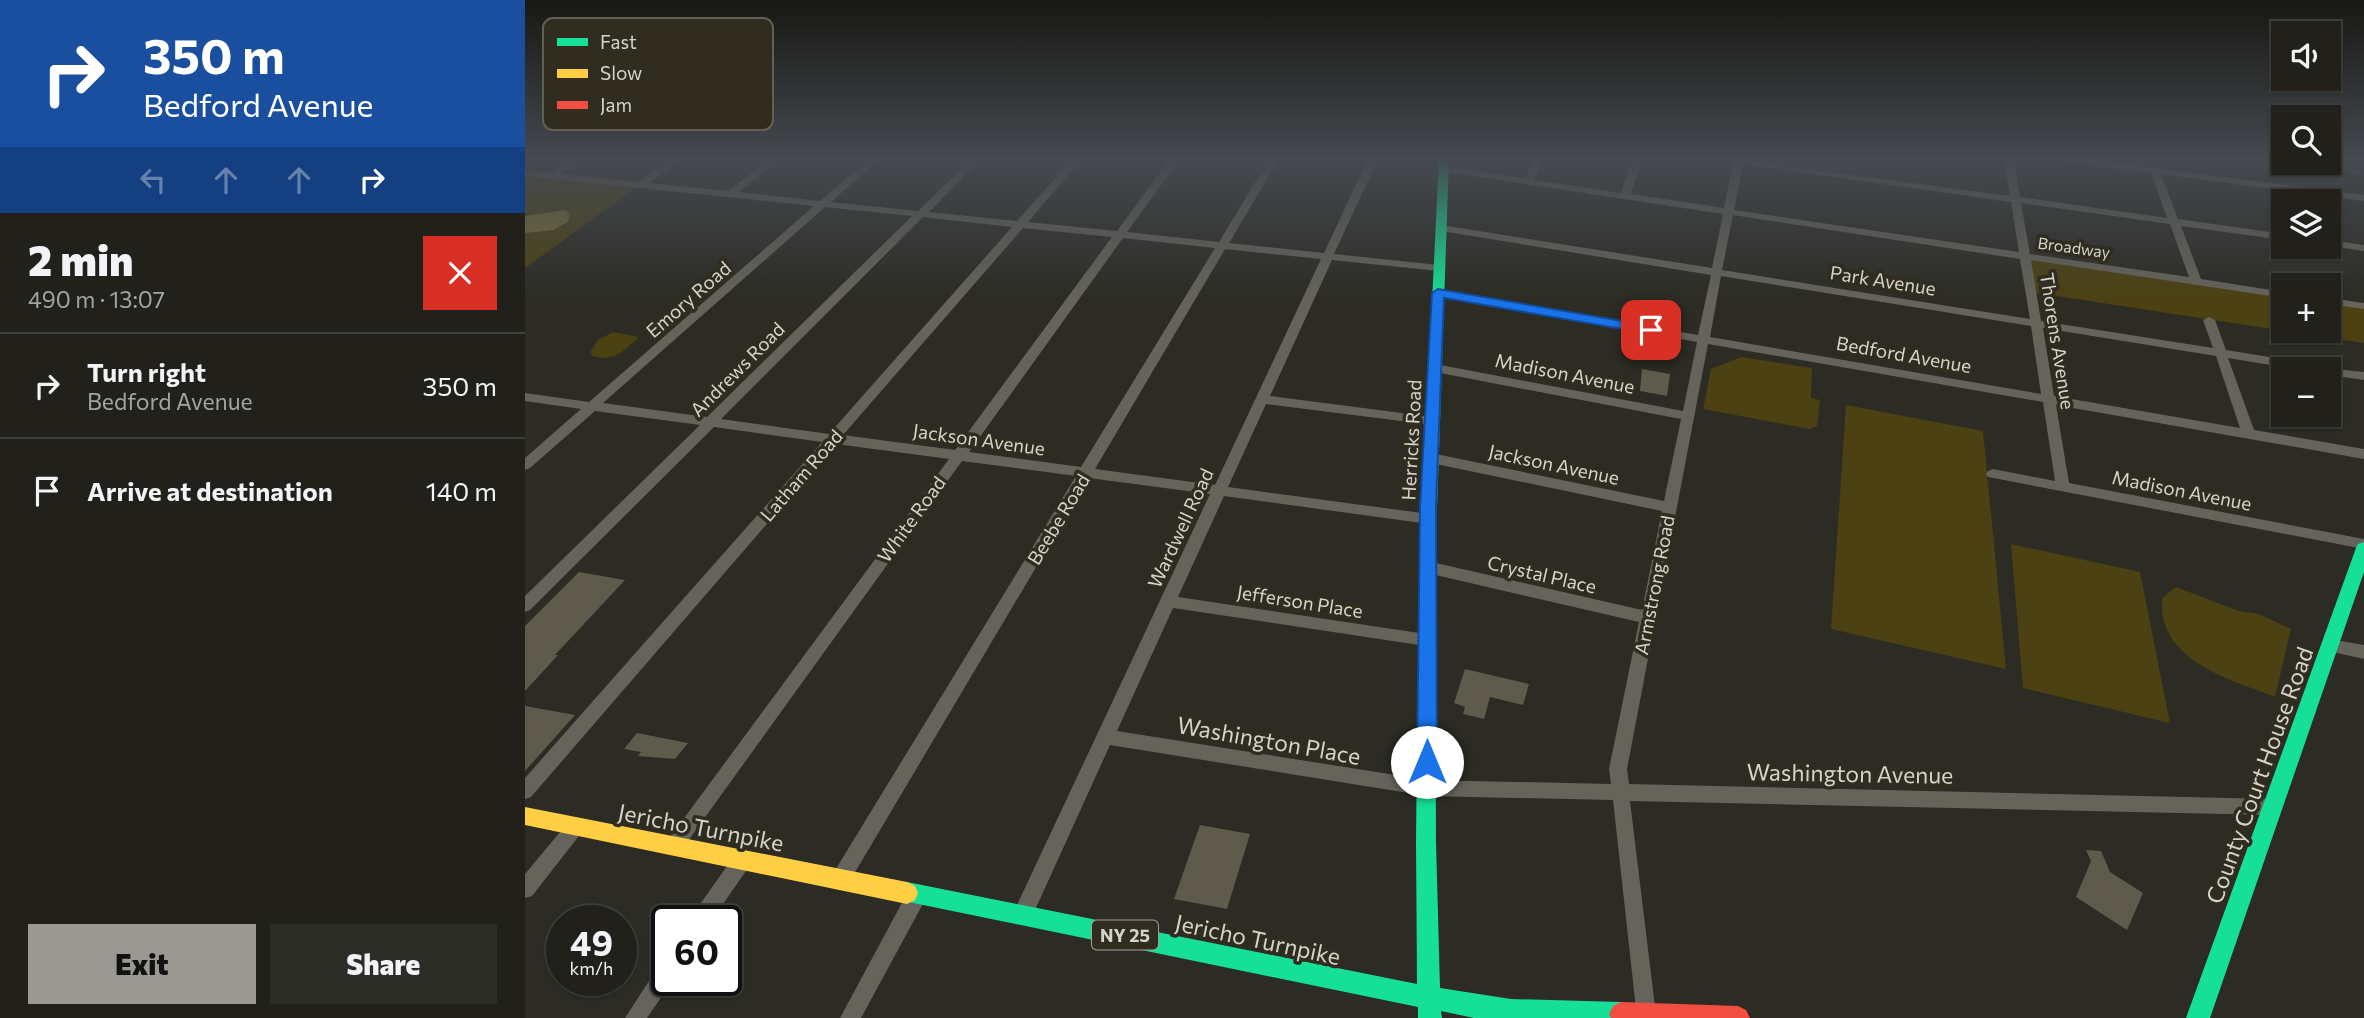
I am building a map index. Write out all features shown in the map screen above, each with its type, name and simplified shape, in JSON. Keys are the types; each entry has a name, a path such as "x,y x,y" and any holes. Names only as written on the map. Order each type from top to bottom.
{"main road":[{"name":"Herricks Road","path":"1430,1018 1426,842 1427,567 1442,207"},
{"name":"County Court House Road","path":"2198,1018 2364,546"},
{"name":"Jericho Turnpike","path":"525,816 1503,1010 1738,1018"}],"street":[{"name":"Emory Road","path":"525,465 820,207"},
{"path":"847,207 1439,268"},
{"name":"Andrews Road","path":"525,606 928,207"},
{"name":"Latham Road","path":"525,791 1036,207"},
{"name":"White Road","path":"674,846 1140,207"},
{"name":"Beebe Road","path":"842,878 1246,207"},
{"name":"Wardwell Road","path":"1023,914 1351,207"},
{"name":"Broadway","path":"1690,207 2271,293"},
{"name":"Armstrong Road","path":"1646,1015 1618,769 1729,207"},
{"name":"Thorens Avenue","path":"2016,207 2063,487"},
{"path":"2064,207 2271,235"},
{"path":"2168,207 2196,281"},
{"name":"Park Avenue","path":"1441,228 2271,361"},
{"path":"2341,245 2364,248"},
{"name":"Bedford Avenue","path":"1438,293 2364,454"},
{"path":"2341,303 2364,306"},
{"path":"2209,320 2249,434"},
{"name":"Madison Avenue","path":"1435,368 1688,416"},
{"path":"2341,373 2364,376"},
{"name":"Jackson Avenue","path":"525,397 1429,519"},
{"path":"1261,399 1433,421"},
{"name":"Jackson Avenue","path":"1431,458 1669,507"},
{"name":"Madison Avenue","path":"1993,474 2364,546"},
{"name":"Crystal Place","path":"1427,567 1648,618"},
{"name":"Jefferson Place","path":"1167,601 1426,640"},
{"path":"2330,645 2364,652"},
{"name":"Washington Place","path":"1104,736 1427,788"},
{"name":"Washington Avenue","path":"1427,788 2272,807"},
{"path":"525,889 576,826"},
{"path":"711,905 743,859"},
{"path":"850,1018 918,893"},
{"path":"635,1018 651,994"}],"shaded area":[{"path":"525,207 610,207 525,268"},
{"path":"565,210 570,214 568,222 553,230 525,233 525,216"},
{"path":"2024,256 2271,293 2271,329 2030,292"},
{"path":"2341,303 2364,306 2364,343 2341,340"},
{"path":"613,332 639,337 624,351 613,356 593,356 590,352 598,340"},
{"path":"1741,357 1812,368 1811,398 1820,400 1817,426 1810,429 1703,409 1711,369"},
{"path":"1846,405 1983,431 2006,669 1831,629"},
{"path":"2011,544 2140,572 2170,723 2023,688"},
{"path":"2176,587 2239,611 2259,614 2291,629 2275,697 2217,674 2183,652 2171,637 2163,619 2162,598"}],"building":[{"path":"1642,369 1670,374 1667,396 1640,391"},
{"path":"579,572 625,580 525,691 525,626"},
{"path":"1465,669 1529,684 1523,705 1490,697 1484,719 1463,714 1465,707 1454,703"},
{"path":"525,706 575,715 525,771"},
{"path":"637,733 688,743 675,759 638,756 641,752 624,749"},
{"path":"1200,825 1250,834 1227,909 1174,899"},
{"path":"2086,850 2101,851 2110,872 2143,893 2127,930 2076,897 2091,861"}],"traffic: fast":[{"path":"1429,997 1426,842 1427,567 1442,207"},
{"path":"2198,1018 2364,548"},
{"path":"907,893 1476,1007 1511,1011 1621,1014"},
{"path":"1429,997 1430,1018"}],"traffic: slow":[{"path":"525,816 907,893"}],"traffic: jam":[{"path":"1621,1014 1738,1018"}],"route":[{"path":"1427,762 1428,506 1438,293 1651,330"}]}
